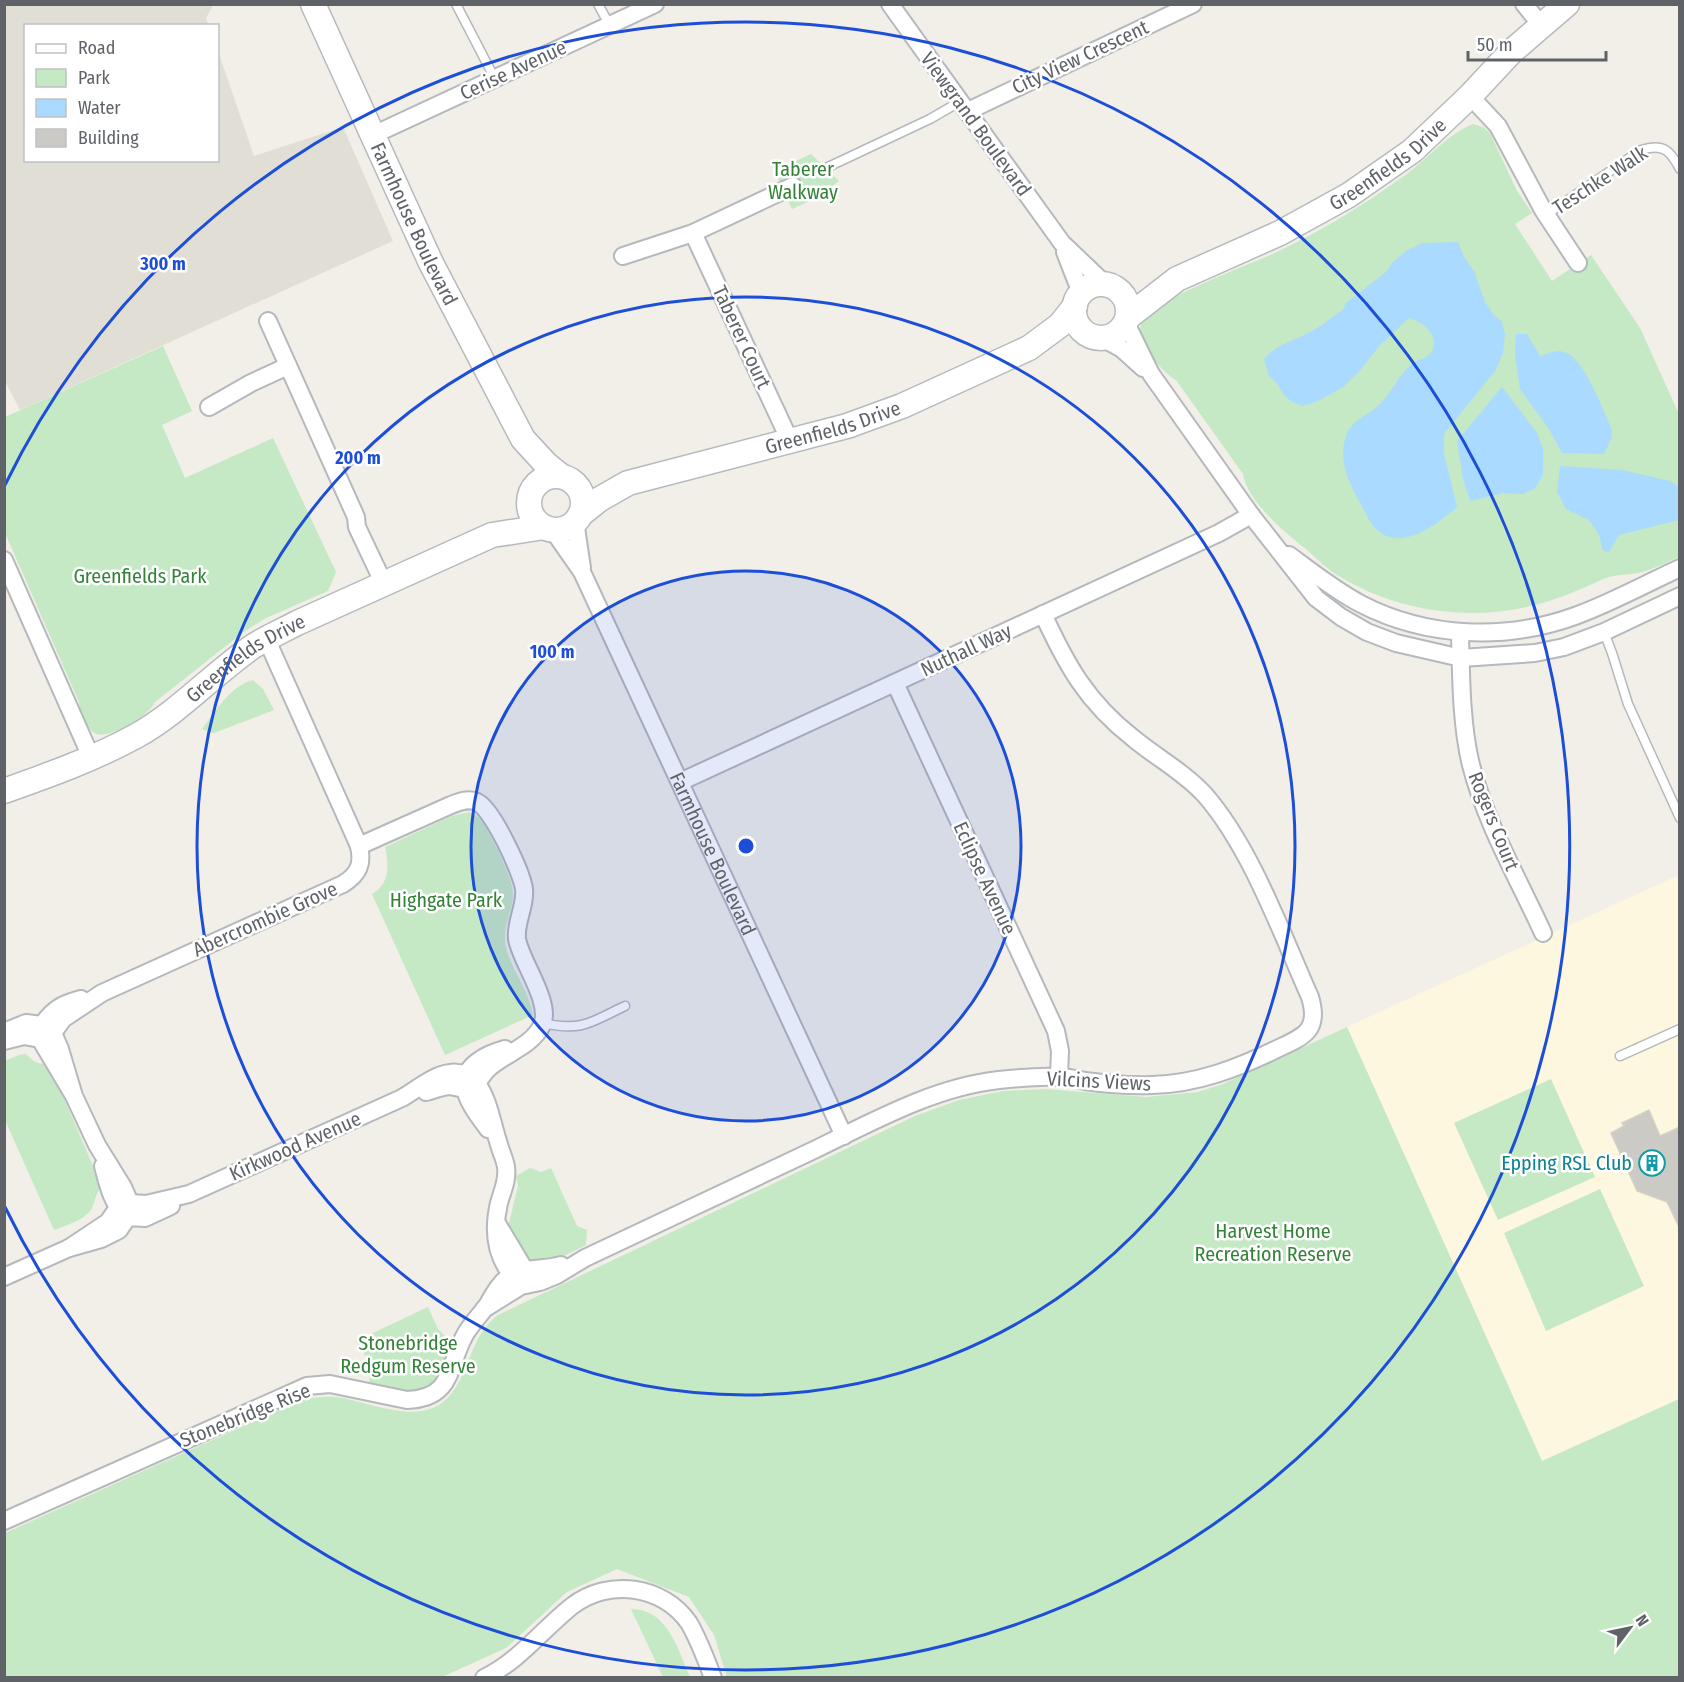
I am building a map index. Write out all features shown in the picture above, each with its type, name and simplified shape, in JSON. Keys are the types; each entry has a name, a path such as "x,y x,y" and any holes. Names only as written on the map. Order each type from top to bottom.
{"street":[{"name":"Farmhouse Boulevard","path":"313,4 371,136 431,263 523,438 546,464 565,478"},
{"name":"Cerise Avenue","path":"371,136 655,4"},
{"name":"Viewgrand Boulevard","path":"890,4 1062,243 1109,286"},
{"name":"City View Crescent","path":"964,106 1193,4"},
{"path":"1524,4 1540,25"},
{"name":"Greenfields Drive","path":"1109,286 1146,285 1177,279 1280,232 1349,195 1412,151 1470,96 1511,52 1567,4"},
{"name":"Teschke Walk","path":"1470,96 1498,126 1546,215 1578,263"},
{"path":"623,256 693,233 792,186"},
{"name":"Taberer Court","path":"693,233 790,441"},
{"name":"Viewgrand Boulevard","path":"1062,243 1078,299"},
{"name":"Greenfields Drive","path":"1127,320 1177,279"},
{"path":"1150,374 1122,349 1081,330 1077,322 1078,299 1092,286 1109,286 1126,300 1127,320 1150,374 1251,515 1316,598 1341,617 1367,632 1396,643 1461,658 1535,653 1564,647 1604,632 1680,596"},
{"name":"Greenfields Drive","path":"577,518 600,499 628,483 847,426 902,406 1029,348 1060,325 1078,299"},
{"path":"1096,337 1120,331 1127,320"},
{"path":"268,321 384,584"},
{"name":"Greenfields Drive","path":"1029,348 1096,337"},
{"path":"209,407 251,383 288,366"},
{"name":"Farmhouse Boulevard","path":"523,438 532,491"},
{"path":"546,478 565,478 576,485 582,499 577,518 564,528 548,528 537,521 531,513 529,504 532,491 546,478"},
{"name":"Greenfields Drive","path":"565,478 628,483"},
{"name":"Greenfields Drive","path":"492,535 532,491"},
{"name":"Nuthall Way","path":"680,782 1219,533 1251,515"},
{"name":"Farmhouse Boulevard","path":"577,518 582,572"},
{"name":"Farmhouse Boulevard","path":"548,528 582,572 844,1136"},
{"name":"Greenfields Drive","path":"4,791 91,757 145,730 180,706 266,638 492,535 548,528"},
{"path":"1274,544 1330,585 1361,604 1400,621 1460,633 1507,631 1547,625 1576,615 1680,568"},
{"path":"4,560 91,757"},
{"name":"Vilcins Views","path":"519,1276 540,1282 557,1275 585,1258 844,1136 909,1106 954,1089 998,1080 1059,1077 1118,1084 1152,1085 1184,1082 1217,1074 1296,1040 1308,1032 1314,1022 1314,1010 1310,997 1258,882 1226,822 1203,793 1180,772 1134,740 1094,702 1063,657 1042,614"},
{"name":"Rogers Court","path":"1460,633 1466,736 1470,762 1494,829 1544,933"},
{"path":"266,638 359,846 464,800 477,801 495,820 520,875 524,890 517,937 541,999 544,1010 543,1023 526,1043 494,1052 476,1061 470,1083 473,1106 500,1149 506,1168 505,1186 496,1220 495,1240 502,1260 519,1276"},
{"name":"Eclipse Avenue","path":"895,683 1056,1031 1060,1051 1059,1077"},
{"name":"Abercrombie Grove","path":"45,1032 102,993 343,884 353,878 359,870 362,858 359,846"},
{"path":"4,1032 26,1023 45,1032 60,1049 74,1096 97,1145 123,1187 125,1209 119,1230 101,1239 69,1248 4,1277"},
{"path":"4,1041 45,1032"},
{"name":"Kirkwood Avenue","path":"125,1209 189,1194 402,1098 448,1086 470,1083"},
{"name":"Stonebridge Rise","path":"4,1521 307,1386 330,1384 407,1400 432,1395 441,1389 449,1378 465,1334 484,1309 508,1296 519,1276"},
{"path":"484,1677 508,1665 585,1597 600,1591 615,1589 649,1593 663,1599 678,1610 698,1641 713,1677"}],"lane":[{"path":"456,4 495,79"},
{"path":"598,4 610,26"},
{"path":"828,167 930,119 964,106"},
{"name":"Teschke Walk","path":"1546,215 1641,150 1654,146 1666,149 1680,169"},
{"path":"1604,632 1628,704 1680,818"},
{"path":"543,1023 564,1028 577,1027 625,1006"},
{"path":"1620,1056 1680,1029"}],"shaded area":[{"path":"5,4 213,5 206,18 209,24 24,24 24,162 219,162 219,54 254,156 343,127 393,241 20,410 4,379"},
{"path":"1679,875 1679,1399 1543,1462 1347,1027"}],"green space":[{"path":"1473,124 1483,127 1490,133 1517,191 1532,213 1515,224 1552,281 1591,255 1640,328 1679,414 1679,557 1647,571 1610,577 1562,597 1528,607 1472,613 1416,607 1388,599 1362,589 1332,572 1276,523 1258,504 1243,474 1176,380 1163,370 1150,354 1141,337 1140,329 1142,321 1150,312 1164,303 1279,251 1345,215 1408,173 1455,134"},
{"name":"Taberer Walkway","path":"811,154 839,181 814,199 792,209 774,171"},
{"name":"Greenfields Park","path":"163,346 192,411 162,425 185,478 273,438 336,572 328,591 266,618 245,631 155,702 138,719 120,730 102,735 92,731 83,718 79,702 5,533 5,417"},
{"path":"253,680 263,689 274,710 214,733 202,729 231,693"},
{"name":"Highgate Park","path":"469,812 485,824 509,876 513,898 505,942 510,961 528,996 533,1015 445,1055 372,894 382,885 387,874 385,847 452,816"},
{"name":"Harvest Home Recreation Reserve","path":"1347,1027 1542,1461 1679,1399 1679,1677 727,1677 714,1635 689,1597 617,1569 567,1592 506,1648 442,1677 5,1677 5,1533 304,1399 337,1397 397,1410 412,1412 427,1410 440,1404 451,1394 463,1374 476,1343 489,1323 498,1315 915,1116 959,1100 1003,1091 1045,1089 1146,1097 1198,1092 1223,1084"},
{"path":"26,1054 37,1063 46,1063 54,1075 102,1187 92,1208 85,1216 54,1230 5,1120 4,1061"},
{"path":"1551,1079 1595,1177 1498,1220 1454,1123"},
{"path":"530,1168 541,1172 551,1168 577,1226 587,1230 586,1245 562,1257 530,1262 523,1256 509,1223 518,1186 516,1176"},
{"path":"1600,1189 1644,1286 1546,1331 1504,1233"},
{"name":"Stonebridge Redgum Reserve","path":"428,1307 438,1329 450,1341 442,1368 434,1382 428,1387 412,1391 369,1383 371,1365 356,1341"},
{"path":"631,1609 644,1611 663,1623 676,1644 690,1677 663,1677"}],"water":[{"path":"1458,242 1464,257 1474,271 1485,302 1502,322 1505,334 1503,353 1495,371 1444,434 1444,453 1457,507 1429,528 1418,533 1407,537 1386,536 1376,529 1369,519 1348,478 1343,453 1346,436 1352,425 1382,402 1408,367 1431,353 1434,345 1432,334 1419,322 1409,318 1380,345 1358,373 1343,387 1318,401 1303,406 1292,402 1283,394 1277,383 1269,376 1264,359 1279,347 1313,331 1344,309 1345,304 1386,272 1393,262 1406,251 1423,243"},
{"path":"1516,334 1527,334 1540,356 1560,351 1573,357 1580,365 1611,427 1612,437 1604,454 1562,453 1549,429 1520,389 1515,354"},
{"path":"1502,387 1537,433 1543,448 1543,475 1534,489 1523,494 1504,493 1470,501 1463,479 1457,441"},
{"path":"1560,466 1622,470 1670,481 1679,487 1679,520 1619,535 1609,552 1603,551 1599,535 1589,520 1566,509 1557,492"}],"building":[{"name":"Epping RSL Club","path":"1649,1110 1660,1136 1680,1127 1680,1229 1667,1202 1637,1191 1611,1133 1624,1126 1622,1123"}],"place":[{"name":"Epping RSL Club","path":"1652,1163"}]}
